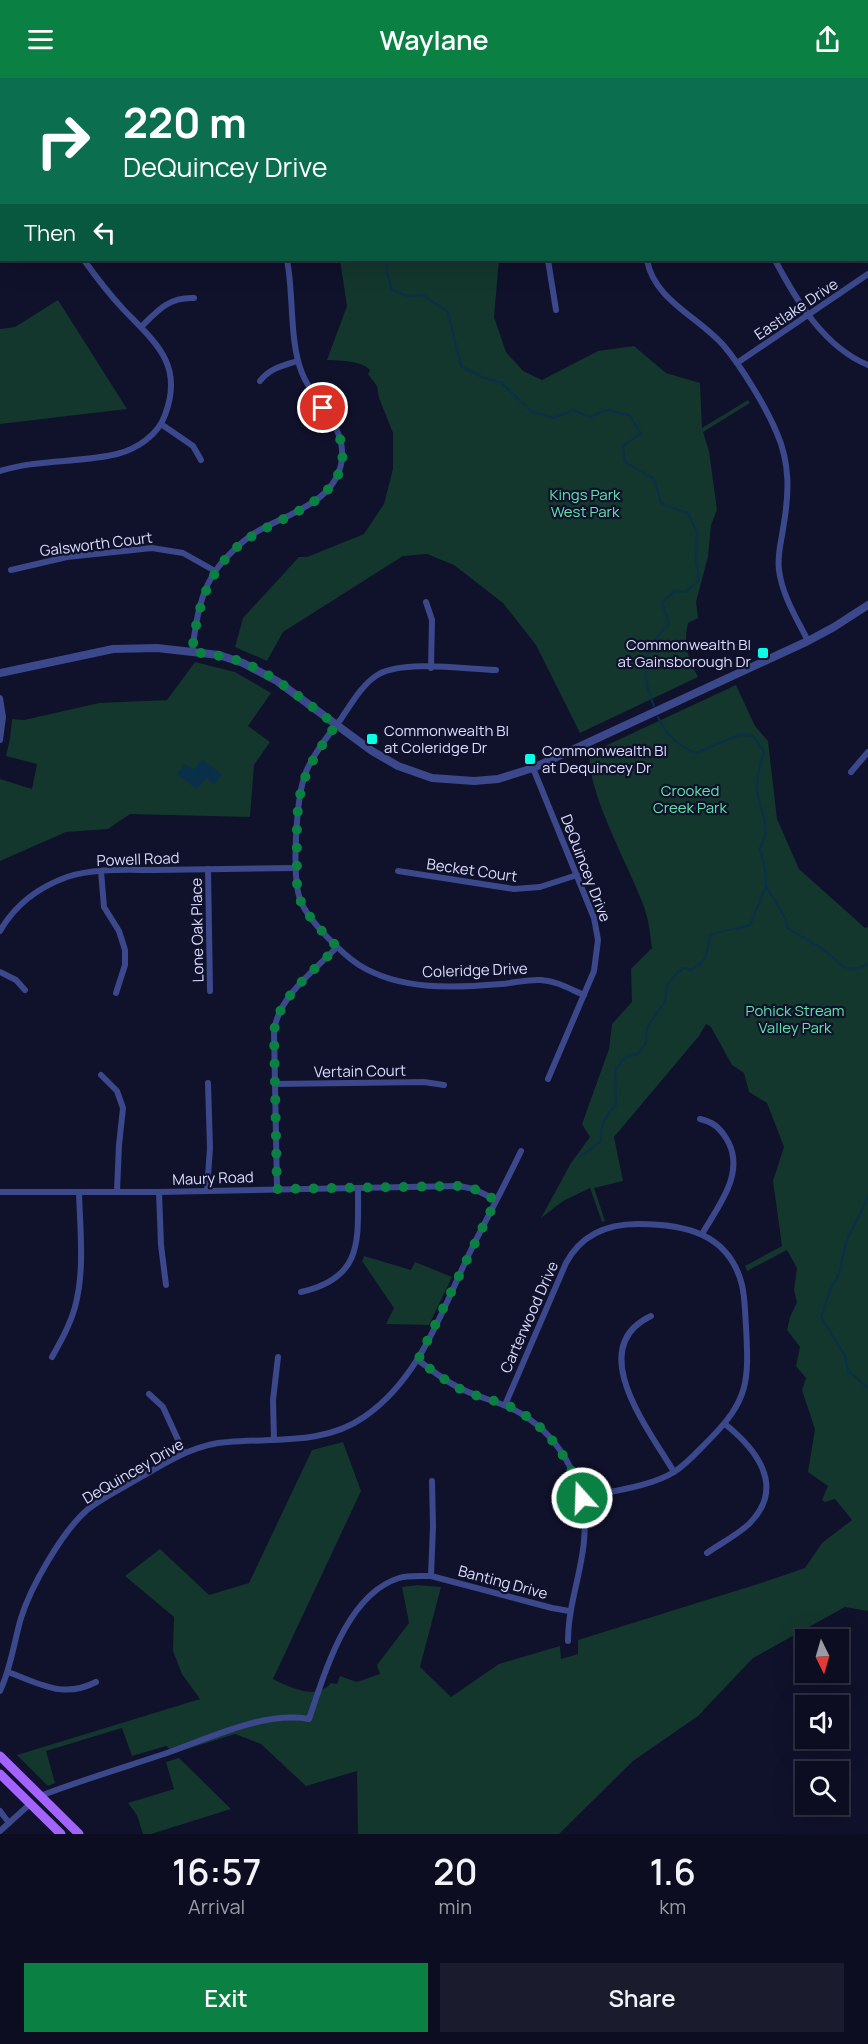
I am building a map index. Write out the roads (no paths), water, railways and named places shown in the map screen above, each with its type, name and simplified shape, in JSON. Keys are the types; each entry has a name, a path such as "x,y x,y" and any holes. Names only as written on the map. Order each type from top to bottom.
{"main road":[{"path":"0,1756 80,1834"},
{"path":"0,1774 61,1834"}],"street":[{"path":"0,471 23,465 121,453 142,443 161,424 171,396 170,372 162,351 110,295 85,261"},
{"path":"192,652 199,607 216,571 233,550 250,536 321,497 332,486 339,474 342,456 340,437 332,420 307,385 297,361 287,261"},
{"path":"548,261 556,310"},
{"path":"647,261 654,281 664,293 716,337 737,363 775,427 785,454 788,493 779,570 784,590 808,641"},
{"path":"776,261 826,337 839,350 868,365"},
{"name":"Eastlake Drive","path":"737,363 868,274"},
{"path":"141,327 160,309 175,299 194,298"},
{"path":"260,381 267,372 274,368 297,361"},
{"path":"161,424 193,446 201,460"},
{"name":"Galsworth Court","path":"11,570 67,557 153,548 183,553 216,571"},
{"path":"426,602 432,620 431,668"},
{"path":"0,673 112,649 151,648 230,658 257,669 277,681 387,761 432,778 458,781 486,780 511,776 533,768 808,641 868,605"},
{"name":"Coleridge Drive","path":"496,670 396,668 376,676 364,687 312,759 301,786 297,815 298,891 303,906 337,947 370,971 405,983 429,986 486,985 541,980 563,985 584,995"},
{"path":"0,698 3,717 0,740"},
{"path":"851,772 868,752"},
{"name":"DeQuincey Drive","path":"533,768 594,918 598,940 596,965 548,1079"},
{"name":"Powell Road","path":"0,931 16,909 39,890 65,878 101,871 297,868"},
{"name":"Lone Oak Place","path":"208,869 210,991"},
{"path":"101,871 104,907 119,931 125,951 122,979 116,993"},
{"name":"Becket Court","path":"398,871 514,889 540,887 577,875"},
{"path":"277,1189 274,1032 281,1007 337,947"},
{"path":"0,972 16,980 25,990"},
{"path":"101,1075 117,1091 123,1108 117,1191"},
{"name":"Vertain Court","path":"275,1084 424,1082 444,1085"},
{"path":"207,1190 210,1149 208,1083"},
{"path":"700,1119 711,1122 721,1131 730,1144 734,1164 728,1190 702,1234"},
{"name":"DeQuincey Drive","path":"0,1691 8,1672 28,1599 70,1528 88,1509 184,1453 215,1443 315,1437 351,1425 380,1405 418,1360 521,1151"},
{"name":"Maury Road","path":"0,1192 159,1192 459,1186 474,1189 496,1200"},
{"path":"301,1292 319,1288 330,1282 342,1272 351,1259 358,1236 358,1189"},
{"path":"52,1357 70,1321 79,1283 79,1192"},
{"path":"159,1192 161,1245 166,1285"},
{"name":"Carterwood Drive","path":"505,1405 566,1263 583,1241 603,1229 627,1224 672,1224 702,1234 723,1250 740,1278 744,1296 748,1363 747,1377 740,1400 725,1424 686,1464 674,1472 651,1481 582,1498"},
{"path":"651,1316 635,1326 627,1339 622,1354 623,1377 628,1394 674,1472"},
{"path":"274,1440 273,1400 278,1357"},
{"path":"418,1360 462,1389 505,1405 532,1421 553,1442 570,1465 582,1498 584,1541 569,1611 568,1641"},
{"path":"149,1394 163,1407 184,1453"},
{"path":"707,1553 749,1524 761,1507 766,1490 759,1458 748,1444 725,1424"},
{"path":"431,1576 432,1481"},
{"name":"Banting Drive","path":"40,1796 246,1726 294,1716 309,1719 332,1653 351,1620 372,1593 400,1578 431,1576 569,1611"},
{"path":"8,1672 62,1690 77,1690 96,1682"},
{"path":"0,1832 30,1804"},
{"path":"0,1810 9,1823"}],"water":[{"path":"202,759 222,775 214,784 206,778 197,789 177,774 185,764 193,770"}],"waterway":[{"path":"387,261 387,272 392,290 407,296 423,295 448,312 461,366 482,377 502,383 532,412 554,418 573,410 590,417 606,410 629,415 641,433 623,446 625,462 654,479 661,503 688,513 697,533 696,560 699,581 685,592 675,591 662,602 669,624 654,642 646,662 647,683 654,706"},
{"path":"580,1157 601,1141 604,1122 616,1105 615,1071 623,1059 639,1053 646,1042 647,1027 665,1002 667,985 684,968 691,970 704,960 710,935 750,925 766,886 760,848 764,840 765,825 757,784 764,751 753,736 739,735 696,753 673,739 658,717"},
{"path":"766,886 786,919 787,928 824,950 848,968 854,969 868,964"},
{"path":"868,1197 846,1242 839,1274 831,1288 821,1317 845,1356 848,1371 868,1388"}],"place":[{"name":"Commonwealth Bl at Gainsborough Dr","path":"763,653"},
{"name":"Commonwealth Bl at Coleridge Dr","path":"372,739"},
{"name":"Commonwealth Bl at Dequincey Dr","path":"530,759"}],"park label":[{"name":"Kings Park West Park","path":"585,502"},
{"name":"Crooked Creek Park","path":"690,798"},
{"name":"Pohick Stream Valley Park","path":"795,1018"}]}
